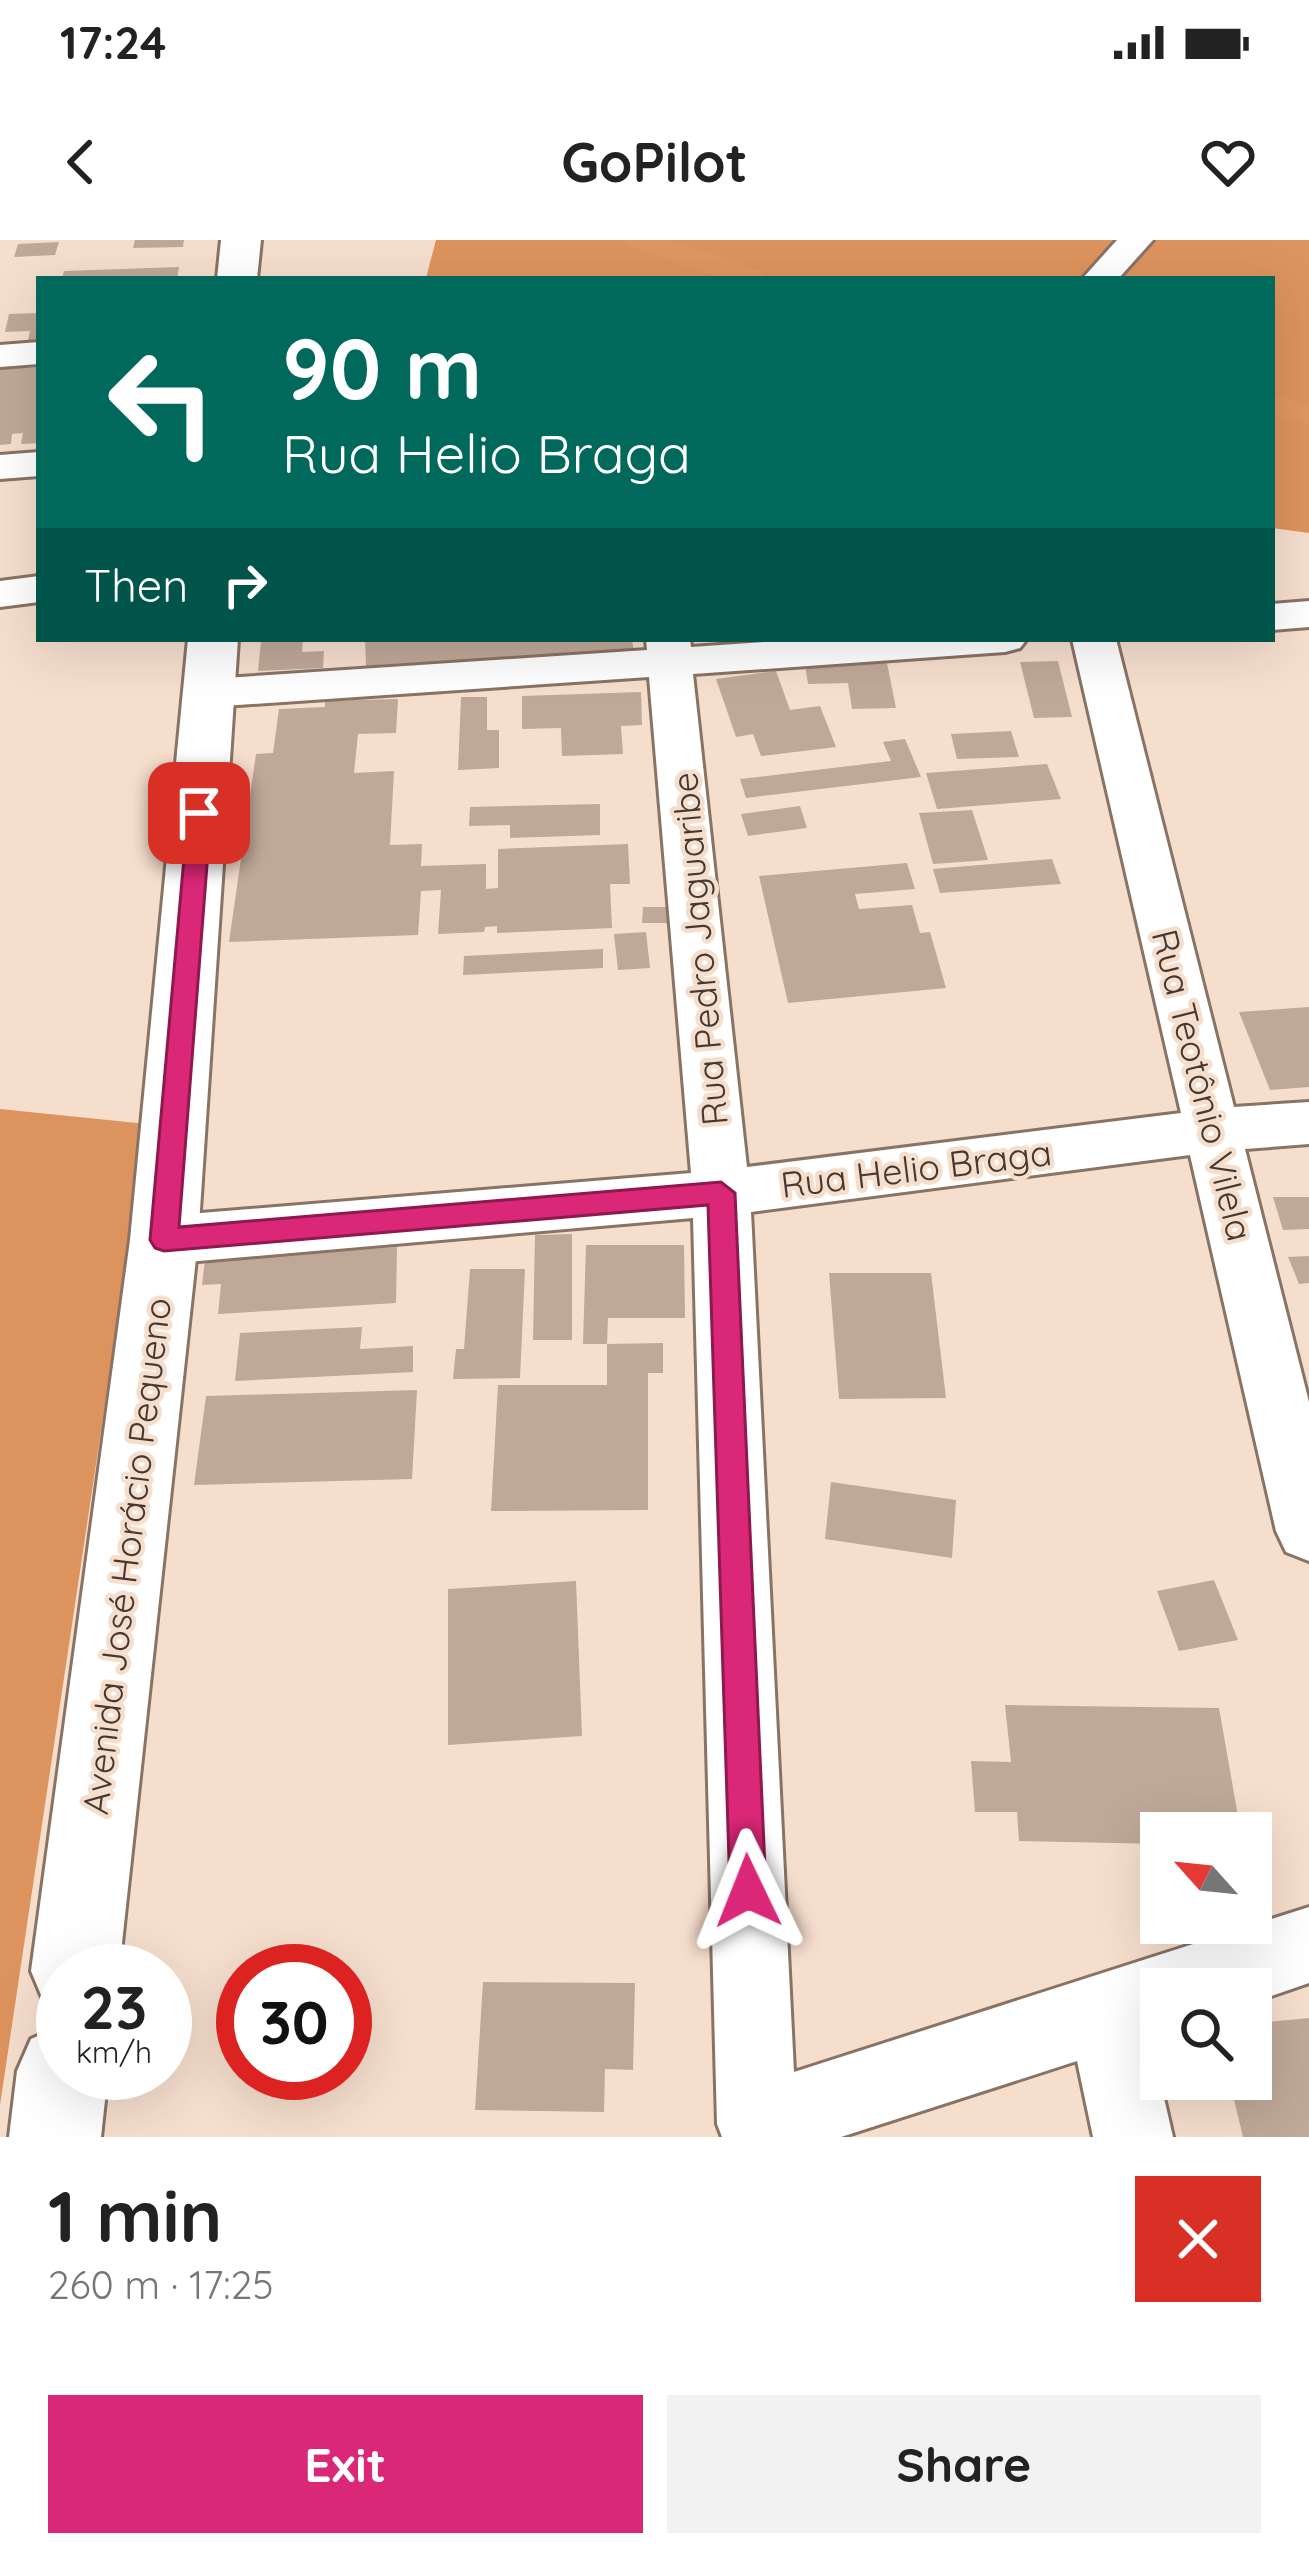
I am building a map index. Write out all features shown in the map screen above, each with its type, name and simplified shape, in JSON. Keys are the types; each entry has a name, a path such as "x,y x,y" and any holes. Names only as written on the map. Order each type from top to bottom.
{"street":[{"path":"237,276 241,240"},
{"path":"1103,276 1136,240"},
{"path":"0,356 36,353"},
{"path":"0,466 36,464"},
{"path":"0,594 36,590"},
{"path":"1275,617 1309,614"},
{"path":"211,666 928,642"},
{"name":"Rua Teotônio Vilela","path":"1095,642 1309,1531"},
{"name":"Rua Pedro Jaguaribe","path":"671,652 721,1193 757,2124 1134,2004"},
{"name":"Avenida José Horácio Pequeno","path":"78,1944 164,1240 211,666"},
{"name":"Rua Helio Braga","path":"164,1240 721,1193 1215,1130 1309,1123"},
{"path":"1241,1968 1309,1945"},
{"path":"1133,2137 1134,2004"},
{"path":"55,2137 59,2100"}],"shaded area":[{"path":"436,240 1309,240 1309,533 1275,528 1275,276 427,276"},
{"path":"0,1109 147,1124 0,2105"}],"building":[{"path":"135,240 184,240 183,247 133,248"},
{"path":"59,242 55,255 14,257 18,244"},
{"path":"179,267 178,276 63,276 64,271"},
{"path":"36,313 36,340 28,340 30,331 5,332 9,314"},
{"path":"26,362 25,368 36,367 36,443 21,444 23,433 12,434 11,444 0,445 0,363"},
{"path":"261,642 303,642 302,652 324,651 323,668 258,671"},
{"path":"365,642 632,642 634,653 408,668 408,663 366,666"},
{"path":"1058,661 1072,717 1034,718 1020,662"},
{"path":"887,663 896,708 852,709 848,683 808,684 805,665"},
{"path":"776,671 790,710 820,706 836,747 761,756 753,734 736,737 716,679"},
{"path":"641,692 642,725 621,726 623,754 562,756 561,728 522,729 522,696"},
{"path":"461,697 487,697 487,730 499,730 499,768 458,770"},
{"path":"398,699 396,733 358,734 354,773 394,771 390,845 422,844 421,866 486,864 486,889 498,888 498,849 628,844 630,884 610,884 612,928 497,933 497,926 485,927 484,932 438,934 441,890 421,891 418,935 229,942 256,754 273,753 279,709 325,707 325,701"},
{"path":"1011,731 1019,757 957,759 951,734"},
{"path":"905,739 921,777 746,798 740,779 891,761 883,742"},
{"path":"1047,764 1061,799 937,809 926,773"},
{"path":"600,804 600,835 510,838 510,825 469,826 470,807"},
{"path":"800,806 807,828 748,836 741,814"},
{"path":"972,810 988,860 933,864 919,813"},
{"path":"1052,859 1061,884 940,893 933,869"},
{"path":"907,863 915,889 855,894 859,909 912,905 920,933 930,932 946,988 788,1003 759,876"},
{"path":"643,907 677,907 677,923 642,923"},
{"path":"646,932 650,968 618,970 614,934"},
{"path":"603,949 603,968 463,975 464,956"},
{"path":"1309,1007 1309,1087 1270,1090 1239,1012"},
{"path":"1273,1197 1309,1197 1309,1229 1283,1230"},
{"path":"572,1234 572,1340 533,1340 535,1235"},
{"path":"586,1245 684,1245 685,1318 608,1318 607,1344 583,1344"},
{"path":"397,1247 396,1303 218,1314 221,1284 202,1285 205,1260"},
{"path":"1309,1256 1309,1283 1299,1284 1288,1257"},
{"path":"470,1269 525,1269 520,1378 453,1379 456,1349 464,1349"},
{"path":"829,1273 931,1273 946,1398 839,1399"},
{"path":"362,1327 360,1349 413,1346 413,1372 235,1381 240,1333"},
{"path":"663,1343 663,1373 648,1373 648,1510 491,1511 498,1385 607,1385 607,1344"},
{"path":"417,1390 412,1479 194,1485 206,1396"},
{"path":"831,1482 956,1500 952,1558 825,1539"},
{"path":"1214,1580 1238,1640 1179,1651 1157,1591"},
{"path":"576,1581 582,1736 448,1745 448,1589"},
{"path":"1005,1705 1219,1708 1237,1812 1140,1812 1140,1844 1019,1841 1017,1812 975,1812 971,1761 1011,1762"},
{"path":"483,1982 635,1983 633,2070 605,2069 604,2112 475,2110"},
{"path":"1309,2018 1309,2137 1243,2137 1234,2100 1272,2100 1272,2021"}],"waterway":[{"path":"642,240 744,276"},
{"path":"1275,407 1309,414"}],"route":[{"path":"199,813 164,1240 721,1193 748,1891"}]}
